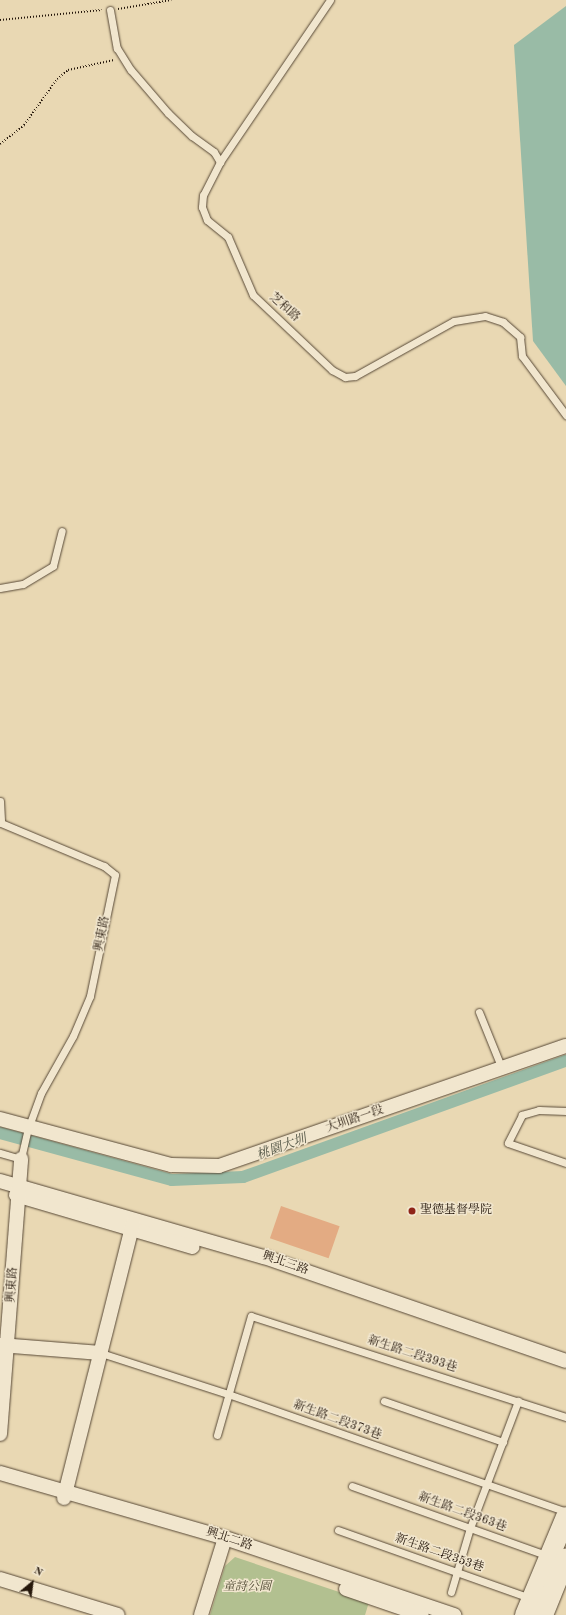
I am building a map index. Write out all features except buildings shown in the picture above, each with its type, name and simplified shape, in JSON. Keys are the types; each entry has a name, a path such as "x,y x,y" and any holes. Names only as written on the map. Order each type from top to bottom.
{"main road":[{"path":"543,1615 560,1559 566,1517"},
{"path":"529,1607 560,1559"}],"street":[{"name":"大圳路一段","path":"0,1119 171,1165 219,1166 566,1046"},
{"name":"興東路","path":"0,1434 4,1345 20,1192 21,1155"},
{"path":"0,1181 20,1192 255,1264 566,1370"},
{"path":"0,1191 20,1192"},
{"path":"65,1495 133,1226"},
{"name":"興北三路","path":"133,1226 264,1257 566,1361"},
{"path":"4,1345 101,1353"},
{"name":"興北二路","path":"0,1473 65,1495 224,1542 454,1615"},
{"name":"興北二路","path":"0,1482 65,1495"},
{"path":"201,1615 224,1542"},
{"name":"興北二路","path":"224,1542 422,1615"},
{"path":"0,1579 118,1615"}],"lane":[{"name":"芝和路","path":"330,0 220,162 203,196 202,207 207,220 228,238 253,295 332,370 345,377 355,376 454,322 485,316 503,322 520,337 522,356 566,415"},
{"path":"110,10 117,48 123,58 168,113 192,136 214,152 220,162"},
{"path":"0,588 23,584 53,566 62,531"},
{"name":"興東路","path":"0,801 1,823 104,866 114,875 90,996 73,1036 41,1092 28,1127"},
{"path":"479,1012 502,1069"},
{"path":"566,1110 539,1110 522,1115 508,1143 566,1162"},
{"path":"0,1153 21,1155 28,1127"},
{"name":"新生路二段393巷","path":"228,1394 251,1316 518,1400 566,1417"},
{"name":"新生路二段373巷","path":"101,1353 228,1394 566,1512"},
{"path":"217,1435 228,1394"},
{"path":"451,1592 470,1528 488,1486 518,1400"},
{"path":"384,1401 503,1442"},
{"name":"新生路二段363巷","path":"352,1486 560,1559"},
{"name":"新生路二段353巷","path":"338,1530 456,1571 529,1607"}],"path":[{"path":"0,20 110,10 171,0"},
{"path":"0,144 24,125 57,79 68,70 123,58"}],"green space":[{"name":"童詩公園","path":"235,1557 369,1602 365,1615 210,1615 225,1566"}],"shaded area":[{"path":"566,6 566,386 533,341 514,45"}],"waterway":[{"name":"桃園大圳","path":"0,1133 172,1180 243,1177 566,1061"}],"place":[{"name":"聖德基督學院","path":"412,1211"}]}
